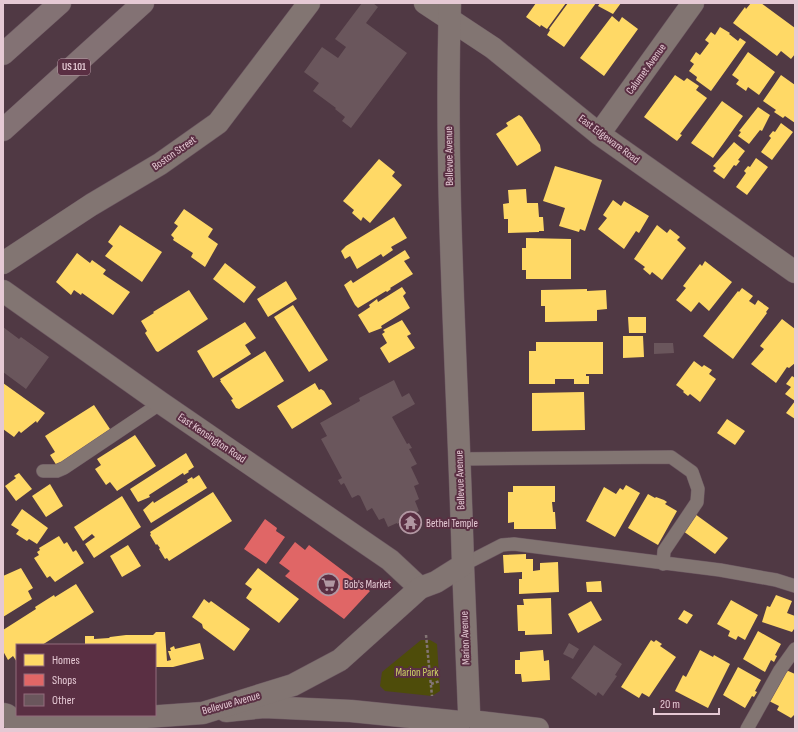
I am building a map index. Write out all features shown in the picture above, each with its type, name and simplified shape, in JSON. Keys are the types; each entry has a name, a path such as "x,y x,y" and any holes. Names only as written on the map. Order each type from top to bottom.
{"highway":[{"path":"3,54 60,3"},
{"name":"US 101","path":"3,130 143,3"}],"street":[{"name":"Boston Street","path":"3,263 91,205 160,164 218,123 309,3"},
{"name":"East Edgeware Road","path":"425,3 450,11 599,134 795,272"},
{"name":"Calumet Avenue","path":"599,134 694,3"},
{"name":"Bellevue Avenue","path":"10,718 97,725 203,713 293,685 340,660 420,588 436,582 463,565 449,168 448,58 450,11"},
{"name":"East Kensington Road","path":"3,291 161,403 390,560 420,588"},
{"name":"Marion Avenue","path":"463,565 469,723"},
{"path":"203,713 269,708 352,711 538,729"}],"lane":[{"path":"43,471 57,471 64,468 161,403"},
{"path":"459,459 671,457 692,472 698,489 696,502 664,551 663,564"},
{"path":"463,565 502,545 514,544 720,570 776,580 795,586"},
{"path":"747,729 780,670 795,649"}],"path":[{"path":"426,635 432,696"},
{"path":"431,684 440,681"}],"green space":[{"name":"Marion Park","path":"421,640 430,640 437,644 440,691 432,696 385,691 380,686 382,672"}],"building: Homes":[{"path":"536,3 566,3 547,29 541,25 540,27 526,17"},
{"path":"568,3 596,3 564,47 547,35 550,30 549,29"},
{"path":"600,3 621,3 613,14 598,6"},
{"path":"751,3 761,3 795,28 795,54 791,59 781,51 777,56 733,23 745,7 746,9"},
{"path":"612,16 619,22 622,17 638,29 604,76 580,58"},
{"path":"720,27 730,33 729,34 738,41 740,38 746,42 711,91 696,80 697,77 689,71 694,64 690,61 696,52 700,55 709,43 705,40 711,32 715,35"},
{"path":"748,52 775,72 759,95 748,87 746,91 736,84 739,80 732,75"},
{"path":"675,75 684,81 687,78 699,86 696,90 707,98 680,134 682,135 677,141 644,117"},
{"path":"781,75 795,85 795,123 785,116 783,118 774,112 776,110 763,101"},
{"path":"722,101 743,116 713,158 691,143"},
{"path":"758,107 770,115 762,131 760,130 749,144 738,136 741,132 739,131"},
{"path":"519,115 522,117 540,145 541,151 517,166 496,134 508,126 506,123"},
{"path":"781,123 793,132 772,160 761,152 771,138 769,136 773,131 775,132"},
{"path":"734,142 745,151 738,160 740,161 736,166 734,165 724,179 713,171 716,168 713,166"},
{"path":"756,158 768,167 747,195 736,187 746,173 744,171 748,166 750,167"},
{"path":"379,159 395,172 392,176 402,185 370,223 363,217 361,221 352,213 354,210 343,201"},
{"path":"555,166 602,180 585,231 580,229 579,232 559,226 565,208 543,201"},
{"path":"526,189 527,203 538,203 539,217 543,217 544,231 508,233 508,219 504,219 503,204 509,203 508,190"},
{"path":"613,200 621,206 624,201 649,216 639,233 636,231 624,249 598,229 607,218 603,215"},
{"path":"184,209 213,229 208,237 218,244 205,267 191,257 193,253 173,240 174,238 171,235 178,226 174,223"},
{"path":"394,217 407,238 391,247 393,250 383,257 381,254 357,269 350,256 345,259 341,251 346,246"},
{"path":"120,225 162,252 142,282 105,256 113,246 108,242"},
{"path":"657,225 667,233 670,229 680,237 677,240 686,248 662,280 652,272 650,275 643,269 645,267 634,259"},
{"path":"526,238 571,239 571,279 526,279 526,270 522,270 522,248 526,248"},
{"path":"405,250 410,258 404,261 413,274 390,288 391,289 387,292 386,291 358,308 344,285 351,280 353,283"},
{"path":"77,253 90,263 92,260 106,270 103,274 130,292 113,315 82,293 81,295 74,290 71,295 56,282"},
{"path":"705,261 732,282 709,311 699,302 691,312 676,300 686,288 683,286 700,264 702,266"},
{"path":"225,263 256,287 244,303 213,279"},
{"path":"286,281 297,299 268,317 257,299"},
{"path":"402,287 406,293 403,296 410,308 381,326 382,328 369,333 358,315 370,307 369,305 377,299 378,302"},
{"path":"742,288 753,296 749,301 755,305 758,300 769,308 766,312 767,313 733,359 703,336 738,291 739,292"},
{"path":"587,289 587,291 606,290 607,309 597,310 597,321 545,322 545,306 541,306 541,290"},
{"path":"189,290 208,319 158,352 156,351 145,333 147,331 141,321"},
{"path":"293,305 328,360 309,372 274,317"},
{"path":"628,317 646,317 646,333 629,333"},
{"path":"782,319 795,329 795,363 789,368 787,367 776,383 751,364 764,349 760,346"},
{"path":"402,320 411,334 407,336 415,348 389,363 380,348 387,343 382,334 385,332 383,330"},
{"path":"245,322 256,338 245,345 251,354 213,378 197,351"},
{"path":"623,336 643,336 644,357 623,358"},
{"path":"536,342 603,342 603,374 586,374 586,376 589,376 589,384 574,384 574,379 555,379 555,384 529,384 529,351 536,351"},
{"path":"265,351 284,381 239,409 236,408 231,400 233,399 220,379"},
{"path":"694,361 702,367 704,365 712,370 709,374 716,379 700,402 690,394 688,396 676,385"},
{"path":"792,376 795,378 795,401 785,394 791,387 786,384"},
{"path":"3,383 45,413 37,423 36,421 21,433 19,431 14,437 3,429"},
{"path":"315,383 319,390 321,389 324,391 332,404 292,429 277,406"},
{"path":"584,392 585,430 532,431 532,393"},
{"path":"795,401 795,419 786,413"},
{"path":"94,405 112,432 57,466 50,455 55,452 45,436"},
{"path":"727,419 745,431 735,445 717,433"},
{"path":"135,435 156,466 117,491 110,482 106,485 95,469 101,465 97,459"},
{"path":"186,453 194,467 188,471 189,472 184,475 183,473 149,495 150,497 138,502 130,489"},
{"path":"19,473 32,489 16,501 5,486 16,478 14,476"},
{"path":"199,475 207,488 151,523 143,510 153,501 154,503 188,482 187,480 192,477 193,479"},
{"path":"50,484 63,506 46,517 32,496"},
{"path":"626,485 640,493 615,537 586,521 604,487 616,494 620,488 623,490"},
{"path":"513,486 555,486 555,502 552,502 553,512 555,512 556,529 514,529 514,522 508,523 508,492 513,492"},
{"path":"213,492 232,521 169,561 167,558 165,559 159,549 160,548 157,544 156,545 150,535 150,532"},
{"path":"648,494 655,498 664,500 667,502 665,504 677,511 658,545 628,528"},
{"path":"122,496 141,527 94,558 85,544 95,537 92,534 83,541 74,527"},
{"path":"22,509 48,528 37,544 29,539 27,541 16,534 19,530 11,525"},
{"path":"695,514 728,538 715,554 683,531"},
{"path":"59,536 64,544 67,542 73,552 76,550 84,563 55,582 50,576 47,578 34,558 39,555 37,552 40,550 39,548"},
{"path":"128,545 141,566 122,577 110,556"},
{"path":"526,554 526,559 533,559 533,571 540,570 540,563 558,562 559,592 519,594 519,579 522,579 522,572 504,573 503,555"},
{"path":"21,568 33,588 28,591 32,599 3,617 3,576"},
{"path":"258,568 299,599 279,623 246,598 252,589 245,584"},
{"path":"601,581 602,592 587,592 586,582"},
{"path":"76,584 94,612 44,644 16,644 16,660 13,656 8,660 3,651 3,630 36,609 35,607 54,595 55,597"},
{"path":"776,595 792,601 787,613 795,616 795,629 792,632 762,622 767,606 770,607"},
{"path":"551,598 552,634 525,635 525,631 518,631 517,605 524,605 523,599"},
{"path":"204,599 209,603 211,601 250,629 234,651 203,628 202,624 192,617"},
{"path":"731,600 758,615 745,640 738,636 736,640 728,636 730,631 717,624"},
{"path":"591,601 602,620 578,633 568,614"},
{"path":"684,610 693,615 687,624 678,619"},
{"path":"758,631 781,644 775,655 777,656 774,662 771,660 765,672 743,659"},
{"path":"156,632 165,632 167,661 171,660 168,651 171,651 170,648 174,646 175,649 200,643 204,659 173,667 156,667 156,644 85,644 85,636 94,636 94,639 126,635 153,635"},
{"path":"651,640 654,642 656,640 662,644 660,646 676,657 649,697 642,693 639,698 621,687"},
{"path":"543,650 544,661 549,660 550,680 522,682 521,674 515,674 515,660 520,660 520,652"},
{"path":"700,650 713,657 714,655 730,664 708,708 675,691 683,675 686,677"},
{"path":"738,667 761,680 755,691 757,692 754,697 752,696 745,708 723,695"},
{"path":"786,670 795,674 795,714 791,718 777,710 779,706 769,701"}],"building: Shops":[{"path":"265,519 277,528 276,531 285,537 266,564 244,549"},
{"name":"Bob's Market","path":"295,542 305,550 309,545 370,591 344,619 285,576 290,571 279,563"}],"building: Other":[{"path":"362,3 373,3 378,7 366,23 407,53 351,128 342,121 345,117 335,109 336,108 313,91 319,83 304,72 322,47 338,58 346,47 335,39"},
{"path":"3,327 19,339 21,337 49,357 26,389 3,372"},
{"path":"654,343 673,343 674,353 654,354"},
{"path":"394,380 402,397 409,393 415,404 392,417 407,444 409,443 412,448 409,449 417,464 411,467 419,484 414,486 419,499 415,501 419,511 397,524 388,527 384,518 379,520 372,508 367,511 360,496 358,495 352,498 344,483 341,485 338,480 342,478 321,439 327,436 320,423 360,401 359,398"},
{"path":"569,643 579,649 573,659 563,654"},
{"path":"594,645 622,664 615,675 617,676 603,696 598,692 596,696 571,678"}],"place":[{"name":"Bethel Temple","path":"410,523"},
{"name":"Bob's Market","path":"328,584"}]}
